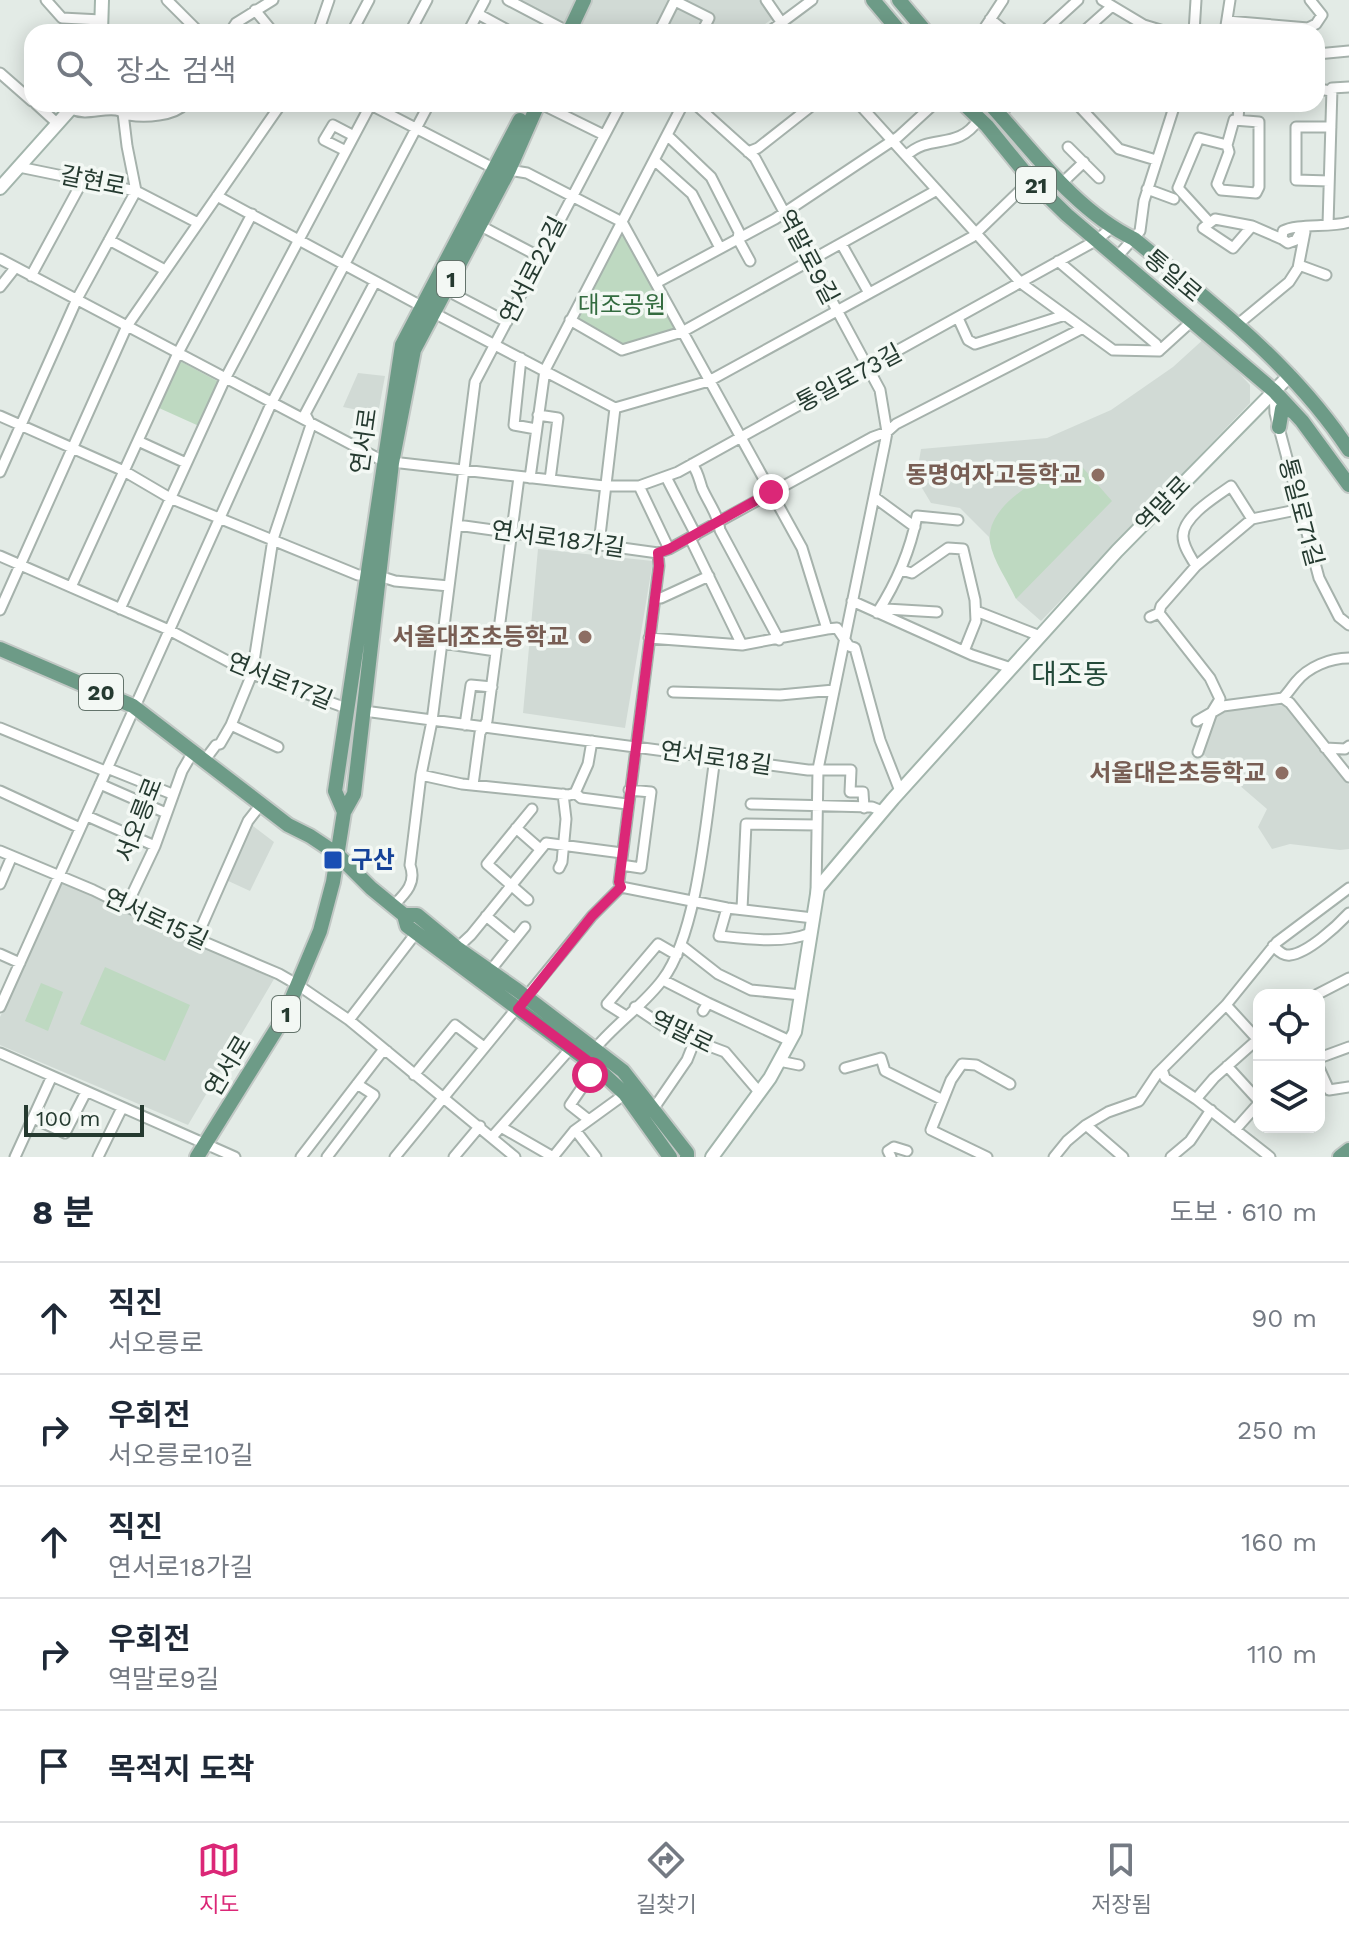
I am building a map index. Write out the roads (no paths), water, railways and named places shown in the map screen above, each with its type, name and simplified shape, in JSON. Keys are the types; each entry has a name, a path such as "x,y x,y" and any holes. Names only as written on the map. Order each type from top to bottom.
{"main road":[{"path":"573,24 584,0"},
{"path":"582,24 592,0"},
{"path":"873,0 892,24"},
{"path":"899,0 919,24"},
{"name":"연서로","path":"428,310 446,290 479,225 526,112"},
{"name":"연서로","path":"200,1150 229,1109 260,1052 284,1017 323,920 344,812 354,794 357,710 388,462 414,350 428,310 535,112"},
{"name":"통일로","path":"972,112 1031,180 1274,391 1294,412 1349,485"},
{"name":"통일로","path":"1004,112 1062,183 1111,228 1134,239 1237,325 1290,375 1349,450"},
{"path":"1279,427 1282,409 1294,412"},
{"name":"20","path":"0,649 133,706 288,825 337,854 398,910 407,926 416,933 623,1071 654,1108 687,1157"},
{"name":"20","path":"398,910 417,915 490,971 571,1048 596,1067 625,1094 669,1156"},
{"path":"1340,1157 1349,1150"}],"street":[{"path":"46,0 62,18 91,24"},
{"path":"101,24 102,0"},
{"path":"167,0 191,24"},
{"path":"235,24 272,0"},
{"path":"321,24 329,0"},
{"path":"356,24 369,0"},
{"path":"414,24 427,0"},
{"path":"472,24 485,0"},
{"path":"508,0 554,24"},
{"path":"663,24 675,0 709,18 706,24"},
{"path":"766,0 782,22"},
{"path":"779,24 812,0"},
{"path":"987,24 1003,0"},
{"path":"1052,24 1078,0"},
{"path":"1102,0 1142,24"},
{"path":"1194,24 1196,0"},
{"path":"1226,24 1230,0"},
{"path":"1310,0 1322,15 1316,24"},
{"path":"1092,24 1111,7"},
{"path":"255,10 266,24"},
{"path":"478,14 496,24"},
{"path":"990,19 996,24"},
{"path":"1325,53 1349,51"},
{"path":"2,79 24,95"},
{"path":"1328,225 1332,88 1349,87"},
{"path":"1325,90 1332,91"},
{"path":"45,112 58,124"},
{"name":"갈현로","path":"0,188 68,112"},
{"name":"갈현로","path":"19,167 136,191 120,112"},
{"name":"갈현로","path":"124,112 129,115 147,112"},
{"path":"0,610 127,326 275,112"},
{"path":"120,609 225,379 366,112"},
{"path":"385,112 502,170 527,173 622,222 802,548 827,629"},
{"path":"0,1007 271,404 425,112"},
{"name":"연서로","path":"557,112 604,135"},
{"name":"연서로22길","path":"495,345 616,112"},
{"path":"473,785 480,733 487,721 510,540 536,429 545,370 679,112"},
{"name":"역말로9길","path":"703,112 755,158 880,390 887,432 818,769 815,897"},
{"path":"748,152 758,148 804,112"},
{"path":"866,112 1021,283 1113,350 1159,351 1192,321"},
{"path":"656,283 784,213 892,141 925,112"},
{"path":"1084,112 1119,149 1156,160"},
{"path":"1117,257 1140,231 1147,189 1172,112"},
{"path":"1238,112 1238,120"},
{"path":"906,156 917,145 961,138 971,131 979,119"},
{"path":"1234,120 1238,120 1259,122 1259,187 1256,193 1234,198 1217,184 1229,152 1227,145 1234,120"},
{"path":"346,151 324,140 333,125 354,136"},
{"path":"1329,181 1296,180 1296,127 1331,127"},
{"path":"667,135 711,177 750,261"},
{"path":"1209,222 1178,188 1199,138 1227,145"},
{"path":"1068,147 1099,178"},
{"path":"654,160 692,194 720,248"},
{"path":"1062,183 1084,162"},
{"path":"31,276 83,180"},
{"path":"599,544 615,408 709,381 976,233 1031,180"},
{"path":"1147,189 1174,199"},
{"path":"570,320 622,350 682,332 937,190"},
{"path":"0,472 77,299 136,191 198,223"},
{"name":"연서로22길","path":"217,196 615,408"},
{"path":"71,587 178,353 252,214"},
{"path":"1252,226 1233,248 1203,228 1215,219 1232,220 1252,226 1282,239 1283,231 1291,226 1302,228 1349,222"},
{"path":"479,225 540,257"},
{"name":"통일로73길","path":"0,259 311,425 388,462 604,486 639,486 692,464 869,369 1097,240 1111,228"},
{"path":"1237,325 1289,282 1299,265 1305,232 1302,228"},
{"path":"109,240 165,270"},
{"path":"842,245 869,293"},
{"path":"1058,261 1156,344 1159,351"},
{"path":"1299,265 1326,275"},
{"path":"0,287 15,268"},
{"name":"서오릉로","path":"127,905 155,846 172,794 198,757 220,744 252,674 273,539 311,425 305,414 375,282"},
{"path":"446,290 507,322"},
{"path":"958,318 968,340 975,344 1065,315"},
{"path":"639,486 669,549 887,432 896,424 1083,328"},
{"path":"398,910 411,889 413,871 410,865 421,775 432,721 475,382 495,345"},
{"name":"연서로22길","path":"521,358 514,425 536,429"},
{"name":"역말로","path":"712,1157 760,1093 795,1032 818,888 882,811 1117,551 1290,375"},
{"name":"통일로71길","path":"1274,391 1279,427 1319,578 1339,617 1349,625"},
{"path":"538,415 558,418 550,480"},
{"path":"0,416 124,471 170,498 217,519 358,575 449,586"},
{"path":"138,441 186,463"},
{"path":"692,464 720,530 779,640"},
{"path":"666,477 742,645"},
{"path":"1196,566 1183,539 1184,527 1210,499 1231,486 1252,519"},
{"path":"874,497 915,527"},
{"path":"1198,752 1212,712 1220,699 1210,678 1154,615 1196,566 1252,519 1301,509"},
{"path":"877,613 901,570 915,535 917,516 958,520"},
{"name":"연서로18가길","path":"457,525 658,553 669,549"},
{"path":"901,570 912,573 948,548 963,549 976,611 976,621 964,651"},
{"name":"연서로18가길","path":"621,887 627,804 655,597 658,553"},
{"name":"연서로17길","path":"0,556 169,630 252,674 357,710"},
{"path":"655,597 661,598 709,576"},
{"path":"852,601 964,651 1011,668"},
{"path":"877,613 886,609 937,612"},
{"path":"976,611 1040,636"},
{"path":"649,638 742,645 837,628 849,646 855,648 880,740 900,791"},
{"path":"442,643 496,651"},
{"path":"1283,698 1297,679 1314,668 1333,658 1349,658"},
{"path":"465,725 471,685 492,687"},
{"path":"673,692 780,695 834,690"},
{"path":"1197,721 1223,706 1283,698 1349,777"},
{"name":"연서로18길","path":"357,710 808,770 851,770 850,792 863,792 864,808"},
{"path":"231,725 278,747"},
{"path":"0,728 172,794"},
{"path":"575,793 588,764 592,741"},
{"path":"1325,748 1345,749 1349,746"},
{"path":"594,1050 663,980 677,955 693,900 715,758"},
{"path":"421,775 473,785 575,793 581,798 627,804"},
{"path":"100,784 166,813"},
{"path":"621,865 641,868 651,792 629,790"},
{"path":"0,791 80,828"},
{"path":"559,868 566,819 563,794"},
{"path":"196,939 242,834 262,803"},
{"path":"751,804 872,807 882,811"},
{"path":"528,900 487,864 532,809"},
{"path":"87,816 155,846"},
{"path":"742,909 746,824 817,825"},
{"path":"516,828 540,849"},
{"path":"457,948 546,843 622,853"},
{"name":"연서로15길","path":"0,851 127,905 298,985 349,1020 515,1157"},
{"path":"0,884 12,856"},
{"path":"395,1157 592,916 621,887 727,908 813,918"},
{"path":"1054,1157 1086,1125 1108,1112 1139,1101 1162,1069 1226,1005 1273,946 1349,888"},
{"path":"727,908 719,936 750,939 802,937 811,933"},
{"path":"1273,946 1283,955 1292,956 1337,926 1349,913"},
{"path":"486,916 514,939"},
{"path":"490,971 525,927"},
{"path":"349,1020 416,933"},
{"path":"626,1016 607,1004 658,944 677,955"},
{"path":"681,945 718,974 751,990 801,995"},
{"path":"0,954 20,963"},
{"path":"1325,990 1349,978"},
{"name":"역말로","path":"663,980 706,1007 790,1041"},
{"path":"1226,1005 1253,1033"},
{"name":"역말로","path":"635,1007 672,1032 725,1052 760,1093"},
{"path":"414,1075 455,1025 484,1047"},
{"path":"654,1108 687,1060 695,1040"},
{"path":"1196,1099 1253,1044"},
{"path":"1325,1056 1349,1047"},
{"path":"492,1137 571,1048"},
{"path":"302,1156 381,1053 387,1051"},
{"path":"0,1053 122,1108 200,1150 235,1157"},
{"path":"845,1068 881,1058 885,1071 943,1100"},
{"path":"779,1061 799,1065"},
{"path":"987,1157 931,1130 951,1080 962,1064 976,1065 1010,1084"},
{"path":"1227,1066 1253,1095"},
{"path":"589,1120 570,1105 596,1067"},
{"path":"1162,1069 1165,1078 1211,1110 1263,1155"},
{"path":"15,1157 52,1076"},
{"path":"1325,1081 1329,1090 1349,1087"},
{"path":"327,1157 374,1095 357,1084"},
{"path":"33,1118 65,1133 86,1092"},
{"path":"501,1127 553,1157 571,1133 625,1094"},
{"path":"98,1157 122,1108"},
{"path":"1235,1130 1253,1109"},
{"path":"1171,1157 1190,1141 1211,1110"},
{"path":"1086,1125 1123,1157"},
{"path":"454,1157 480,1126"},
{"path":"571,1133 596,1157"},
{"path":"891,1157 888,1151 894,1147 907,1151"}],"place":[{"name":"동명여자고등학교","path":"1098,475"},
{"name":"서울대조초등학교","path":"585,637"},
{"name":"서울대은초등학교","path":"1282,773"},
{"name":"구산","path":"333,860"}],"district":[{"name":"대조동","path":"1070,674"}],"park label":[{"name":"대조공원","path":"622,305"}]}
